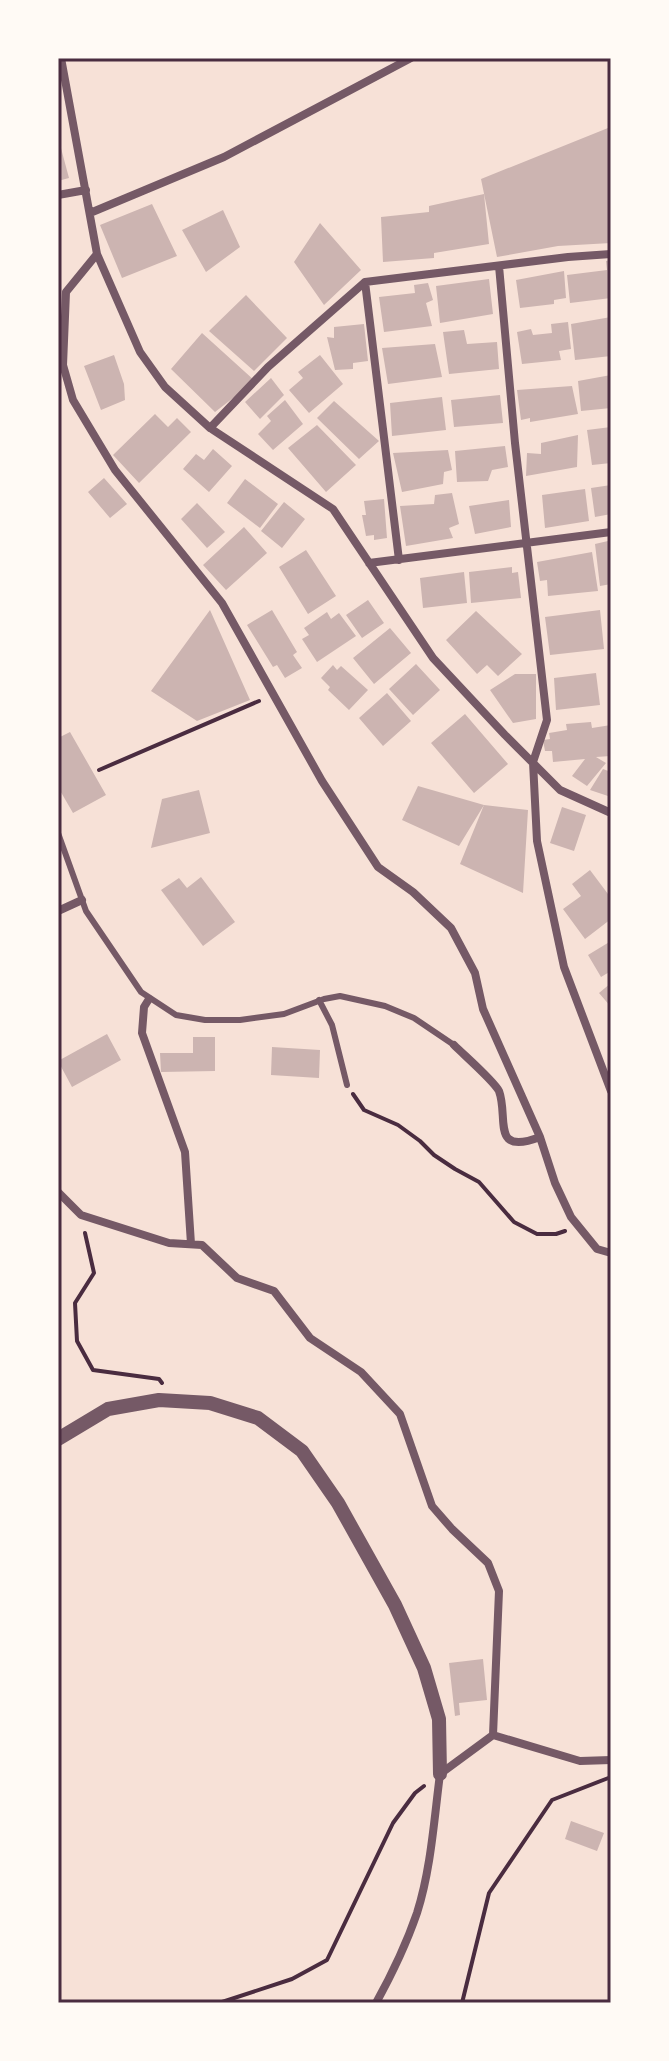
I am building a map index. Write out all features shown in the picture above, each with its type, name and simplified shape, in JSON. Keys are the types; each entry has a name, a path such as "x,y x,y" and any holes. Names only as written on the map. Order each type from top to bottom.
{"street":[{"path":"61,58 97,254 140,352 165,387 210,428 333,509 433,658 560,790 611,813"},
{"path":"90,213 224,157 411,58"},
{"path":"58,195 86,190"},
{"path":"97,254 66,292 63,365 73,400 115,470 222,603 322,781 378,867 413,892 451,928 475,973 483,1009 540,1137 555,1183 571,1217 597,1249 611,1253"},
{"path":"210,428 268,367 365,282 611,254"},
{"path":"499,266 515,443 547,720 533,762 537,841 564,967 611,1091"},
{"path":"365,282 399,560"},
{"path":"369,563 611,532"},
{"path":"58,911 82,900"},
{"path":"149,999 144,1007 142,1033 185,1152 191,1244"},
{"path":"454,1045 498,1090 503,1132 511,1140 524,1143 540,1137"},
{"path":"58,1192 81,1215 169,1243 202,1245 237,1278 274,1291 310,1338 361,1372 400,1414 432,1506 488,1563 499,1591 493,1735"},
{"path":"58,1439 108,1409 159,1400 210,1403 258,1418 302,1451 338,1503 395,1605 424,1668 439,1719 440,1774 418,1911 399,1961 376,2003"},
{"path":"493,1735 580,1761 611,1760"},
{"path":"440,1774 493,1735"}],"lane":[{"path":"58,833 86,911 126,973 149,999 176,1015 205,1020 240,1020 284,1014 319,1000 340,996 385,1006 414,1018 454,1045"},
{"path":"319,1000 332,1025 347,1085"}],"path":[{"path":"99,770 273,695"},
{"path":"347,1085 364,1110 398,1125 434,1155 479,1182 514,1222 537,1234 556,1234 579,1227"},
{"path":"81,1215 94,1273 75,1303 77,1341 93,1370 159,1379 176,1401"},
{"path":"219,2003 292,1979 327,1960 393,1823 415,1793 440,1774"},
{"path":"462,2003 489,1893 552,1800 611,1777"}],"building":[{"path":"608,128 611,145 611,243 558,246 497,257 481,179"},
{"path":"58,137 69,178 58,181"},
{"path":"484,194 489,244 434,253 434,258 383,262 381,217 429,212 429,206"},
{"path":"152,204 177,256 122,278 100,225"},
{"path":"223,210 240,247 206,272 182,230"},
{"path":"320,223 361,270 324,305 294,262"},
{"path":"611,260 611,298 570,303 567,275 607,270 606,261"},
{"path":"564,271 566,298 554,300 554,304 520,308 516,280"},
{"path":"489,279 493,314 440,323 436,286"},
{"path":"428,283 433,300 426,303 432,326 384,332 379,297 415,293 414,285"},
{"path":"246,295 287,338 254,371 209,331"},
{"path":"611,317 611,356 575,360 571,324"},
{"path":"568,322 571,349 559,351 561,360 522,364 517,332 531,329 533,335 552,333 551,324"},
{"path":"364,324 368,361 353,363 353,369 335,370 327,337 334,338 334,327"},
{"path":"464,330 467,344 497,342 499,369 449,374 443,332"},
{"path":"202,333 255,381 215,412 171,369"},
{"path":"435,344 442,377 388,384 382,348"},
{"path":"114,355 124,384 125,400 101,410 84,366"},
{"path":"320,355 343,384 309,413 289,390 303,378 298,372"},
{"path":"611,375 611,408 581,411 578,381"},
{"path":"271,378 284,395 260,419 245,402"},
{"path":"572,386 578,414 530,422 530,418 521,420 517,390"},
{"path":"500,395 503,423 454,427 451,400"},
{"path":"442,397 446,430 392,436 390,403"},
{"path":"285,400 303,424 273,450 258,434 271,421 267,416"},
{"path":"334,401 379,441 359,459 317,418"},
{"path":"155,414 168,427 177,418 191,432 139,483 113,455"},
{"path":"317,425 356,465 326,492 288,448"},
{"path":"611,427 611,463 592,465 587,430"},
{"path":"578,435 577,467 526,476 527,453 541,454 541,443"},
{"path":"505,446 508,467 492,470 488,481 457,482 455,451"},
{"path":"213,449 232,466 209,492 183,469 196,454 204,460"},
{"path":"448,450 452,470 444,472 443,484 402,492 393,453"},
{"path":"104,478 127,504 110,518 88,492"},
{"path":"245,479 278,504 260,528 227,503"},
{"path":"611,485 611,514 595,517 591,488"},
{"path":"585,489 589,521 545,528 542,495"},
{"path":"452,493 459,524 449,528 453,538 406,546 400,506 434,504 435,495"},
{"path":"384,499 387,538 374,540 374,535 366,536 362,515 366,515 364,501"},
{"path":"509,500 511,527 475,534 469,506"},
{"path":"284,502 305,519 282,548 261,531"},
{"path":"197,503 225,532 207,548 181,519"},
{"path":"244,527 267,553 226,590 203,565"},
{"path":"608,541 611,584 600,586 595,544"},
{"path":"306,550 336,596 308,614 279,567"},
{"path":"592,552 598,591 548,596 547,580 540,581 537,562"},
{"path":"512,567 512,573 518,572 521,598 471,603 469,572"},
{"path":"464,572 467,603 423,608 420,578"},
{"path":"368,600 384,623 362,638 346,615"},
{"path":"210,610 250,700 197,721 151,691"},
{"path":"272,610 297,652 293,655 302,668 285,678 277,665 273,667 247,625"},
{"path":"600,610 604,649 550,655 545,617"},
{"path":"476,611 522,654 498,676 487,665 477,674 446,640"},
{"path":"327,612 331,619 339,613 356,636 317,662 302,639 309,635 304,628"},
{"path":"390,628 411,653 374,684 353,658"},
{"path":"416,664 440,690 413,715 389,689"},
{"path":"333,665 337,670 341,666 368,690 349,710 328,690 330,687 321,678"},
{"path":"596,673 600,705 556,710 554,678"},
{"path":"515,674 536,674 536,719 513,723 490,690"},
{"path":"387,693 411,721 383,746 359,718"},
{"path":"465,714 508,764 474,793 431,743"},
{"path":"591,722 592,728 611,725 611,756 596,757 606,763 587,786 572,776 585,759 553,762 552,751 545,751 543,740 550,739 549,733 567,730 566,724"},
{"path":"70,732 106,795 73,813 58,787 58,738"},
{"path":"603,769 611,772 611,797 590,790"},
{"path":"418,786 484,805 459,846 402,820"},
{"path":"199,790 210,833 151,848 162,799"},
{"path":"484,805 528,810 523,893 460,864"},
{"path":"562,807 586,815 574,851 550,843"},
{"path":"590,870 611,898 611,919 585,939 563,909 581,896 572,884"},
{"path":"201,877 235,922 203,946 161,890 179,878 187,888"},
{"path":"611,941 611,971 601,977 588,955"},
{"path":"611,983 611,1007 599,993"},
{"path":"107,1034 121,1060 72,1087 58,1061"},
{"path":"193,1037 215,1037 215,1071 161,1072 160,1053 193,1053"},
{"path":"272,1047 320,1050 319,1078 271,1075"},
{"path":"483,1659 487,1700 459,1703 460,1715 455,1716 449,1663"},
{"path":"571,1821 604,1833 597,1851 565,1839"}]}
